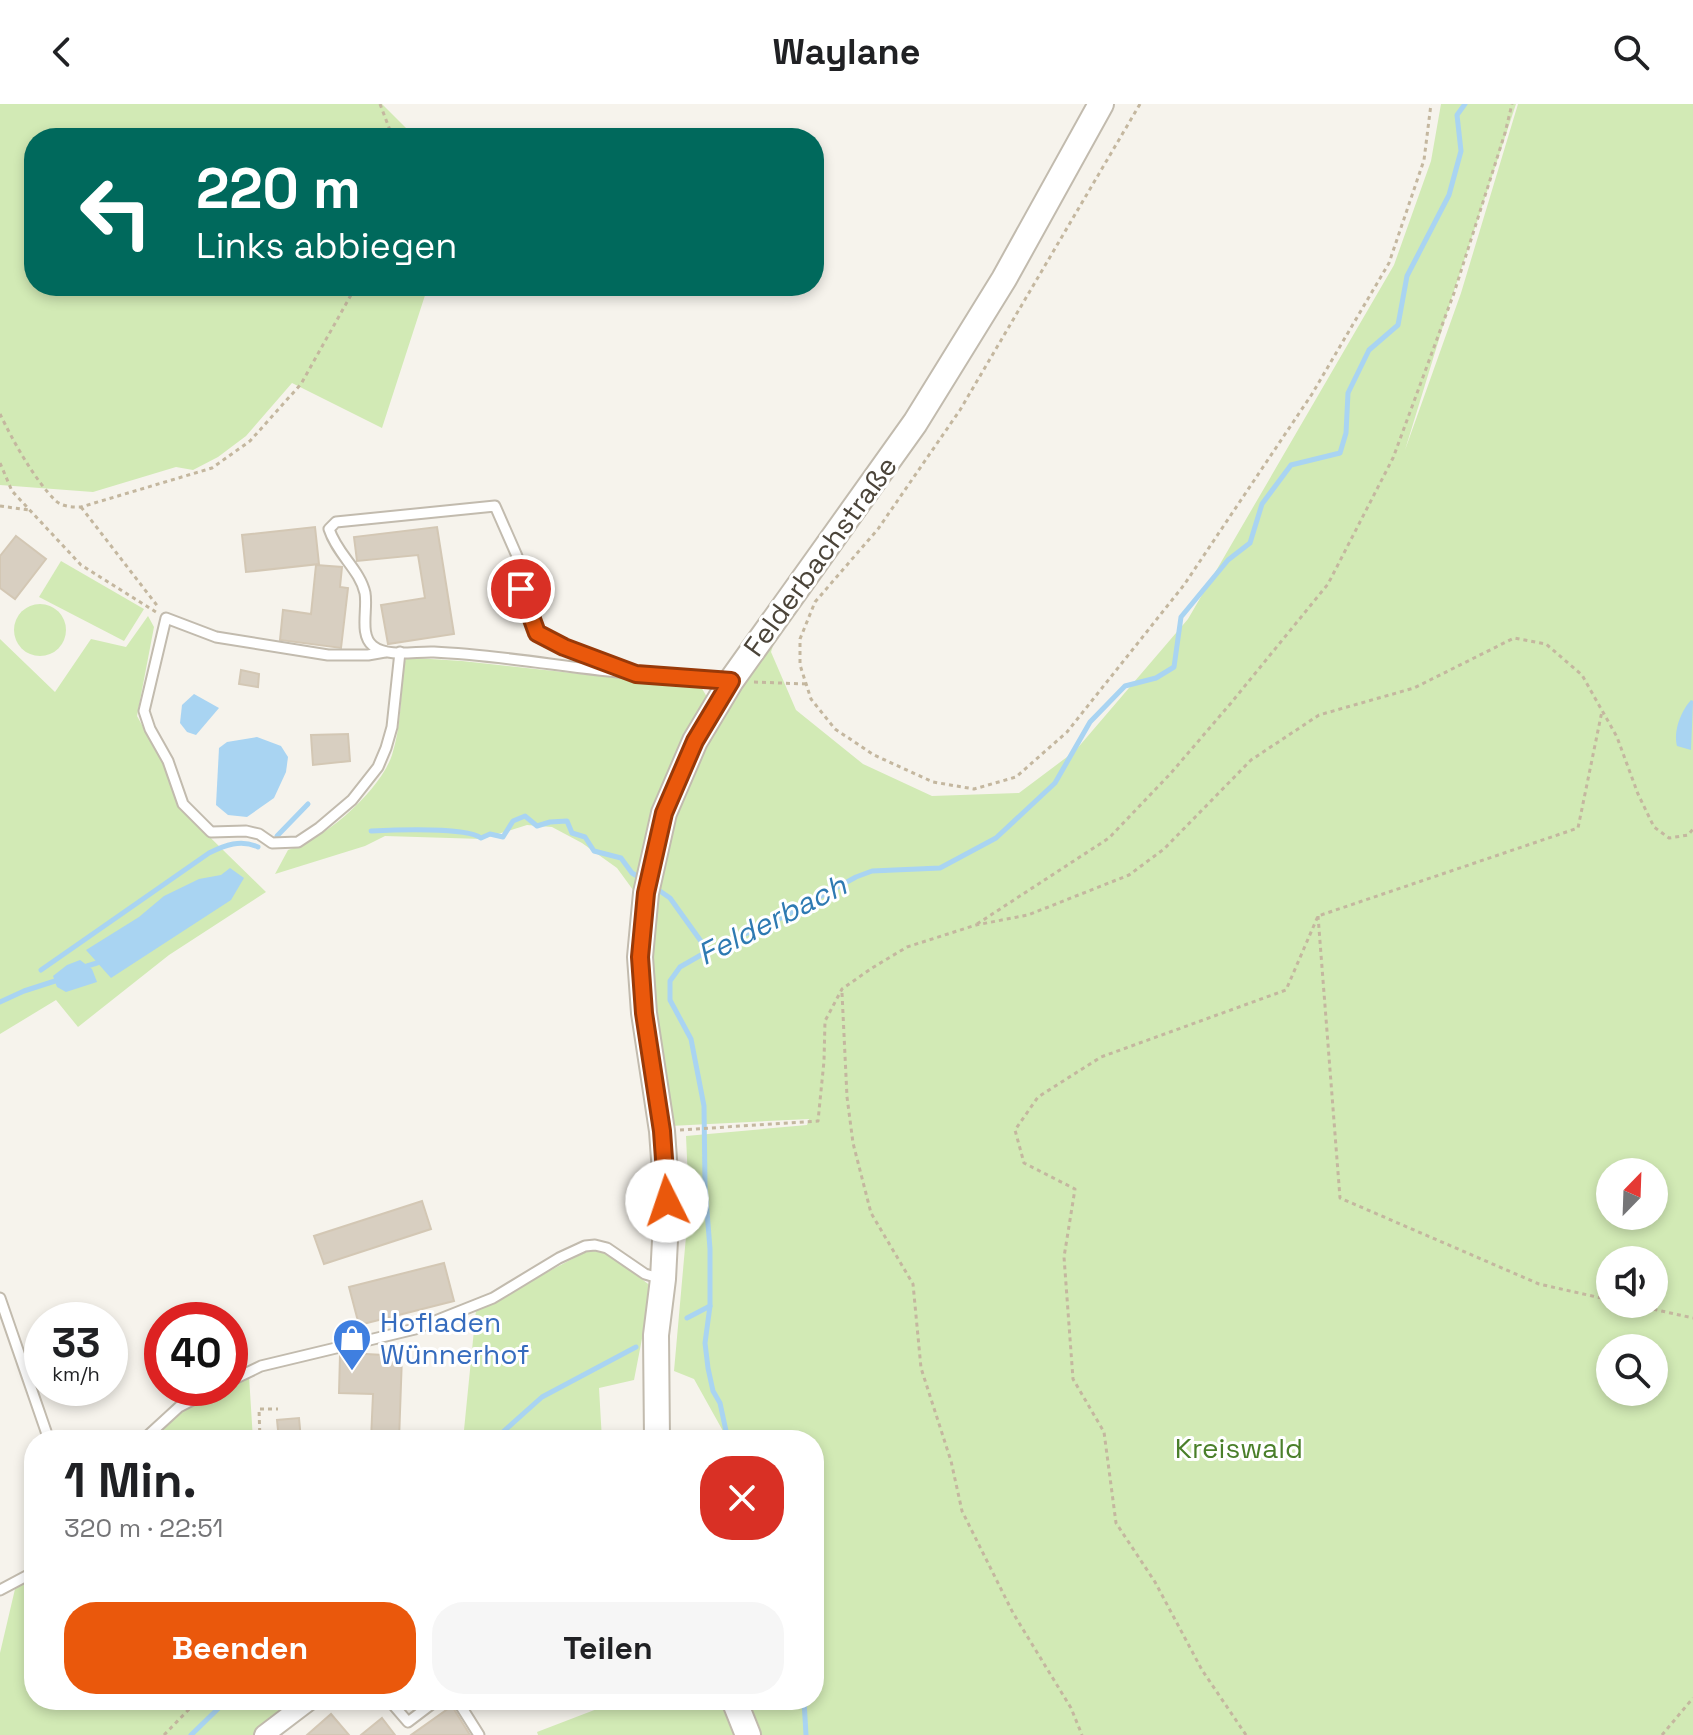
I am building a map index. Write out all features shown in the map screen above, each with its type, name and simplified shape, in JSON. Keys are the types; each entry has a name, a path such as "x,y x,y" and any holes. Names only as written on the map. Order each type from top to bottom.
{"street":[{"name":"Felderbachstraße","path":"657,1430 656,1348 667,1201 640,957 646,893 664,813 695,741 731,681 915,423 1004,279 1101,104"},
{"path":"264,1735 297,1710"},
{"path":"738,1710 748,1735"}],"lane":[{"path":"386,652 375,648 367,639 365,593 357,574 334,546 329,529 336,522 495,506 517,556 521,589 537,633 564,647 636,674"},
{"path":"400,652 392,727 378,767 352,800 319,828 298,842 272,843 259,834 246,831 211,832 183,804 168,761 144,711 166,618 216,637 328,655 386,652 400,652 463,654 636,674 731,681"},
{"path":"248,1372 261,1366 415,1329 493,1298 585,1246 607,1248 645,1274 663,1279"},
{"path":"0,1298 46,1430"},
{"path":"154,1430 181,1406"},
{"path":"0,1590 24,1577"},
{"path":"398,1710 408,1722 424,1710"},
{"path":"463,1710 479,1735"}],"path":[{"path":"380,104 389,128"},
{"path":"1140,104 960,410 878,529 815,602 800,639 800,665 811,699 835,729 874,755 933,782 974,789 1016,777 1067,732 1184,585 1312,394 1389,263 1424,160 1431,104"},
{"path":"976,925 1109,838 1211,726 1328,584 1393,458 1454,293 1512,104"},
{"path":"0,414 16,446 58,503 69,507 81,507 212,468 250,441 301,384 350,296"},
{"path":"0,463 12,491 81,565 166,618"},
{"path":"0,506 29,510"},
{"path":"81,507 166,618"},
{"path":"689,1130 818,1121 825,1021 842,989 907,947 976,925 1028,915 1129,875 1164,849 1251,760 1319,715 1414,688 1514,638 1546,644 1582,675 1617,737 1654,827 1669,838 1688,835 1693,829"},
{"path":"731,681 806,684"},
{"path":"1246,1735 1202,1670 1155,1582 1116,1523 1104,1432 1073,1379 1064,1257 1075,1189 1024,1163 1015,1130 1038,1097 1101,1057 1286,990 1318,916 1578,828 1602,711"},
{"path":"1318,916 1340,1198 1539,1284 1596,1297"},
{"path":"842,989 847,1097 853,1143 871,1213 913,1284 921,1368 951,1461 962,1511 1013,1613 1071,1708 1082,1735"},
{"path":"1668,1312 1693,1318"},
{"path":"260,1430 259,1409 278,1409"},
{"path":"1662,1735 1693,1698"},
{"path":"164,1735 188,1710"}],"green space":[{"path":"0,104 382,104 406,128 24,128 24,296 425,296 382,428 292,383 246,436 218,457 193,470 176,467 93,492 0,485"},
{"name":"Kreiswald","path":"1441,104 1516,104 1405,450 1461,293 1518,104 1693,104 1693,1735 759,1735 750,1710 824,1710 824,1430 722,1430 694,1379 674,1371 689,1203 686,1136 807,1125 809,1119 670,1126 647,963 655,932 658,891 675,815 701,749 781,620 771,652 796,710 863,764 932,796 1019,793 1075,751 1188,619 1394,265 1431,161"},
{"path":"61,561 144,609 124,641 39,597"},
{"path":"40,604 58,612 66,630 58,648 40,656 22,648 14,630 22,612"},
{"path":"148,616 154,627 137,716 164,765 178,806 266,892 169,955 78,1027 56,1000 0,1034 0,639 55,692 91,639 126,647"},
{"path":"406,659 701,687 707,697 694,723 636,894 617,868 582,843 552,827 527,825 482,839 385,836 365,846 275,874 288,850 334,825 376,784 386,769 397,734 403,667"},
{"path":"589,1250 608,1253 652,1287 634,1380 599,1388 601,1430 464,1430 476,1310"},
{"path":"249,1376 252,1430 160,1430 192,1406 248,1406"},
{"path":"24,1583 24,1710 285,1710 253,1735 0,1735 0,1653 15,1589"},
{"path":"594,1710 729,1710 738,1735 538,1735 537,1732"}],"water":[{"path":"194,694 219,708 196,735 187,732 180,723 182,705"},
{"path":"1691,700 1691,750 1677,746 1676,734"},
{"path":"257,737 281,746 288,757 286,772 274,798 247,817 228,815 216,805 219,748 227,742"},
{"path":"230,868 244,878 231,900 111,978 86,950 139,917 164,896 199,879 221,875"},
{"path":"80,960 92,969 97,982 66,992 57,987 53,976"}],"building":[{"path":"315,527 319,564 246,572 242,535"},
{"path":"437,527 454,634 388,644 381,605 425,598 418,555 357,561 354,537"},
{"path":"16,536 46,559 15,599 0,588 0,556"},
{"path":"316,565 342,567 340,587 348,588 341,648 280,640 283,610 311,614"},
{"path":"241,670 259,674 258,687 239,684"},
{"path":"348,734 350,761 313,765 311,735"},
{"path":"422,1201 431,1229 324,1264 314,1236"},
{"path":"444,1263 454,1301 359,1325 349,1287"},
{"path":"340,1355 402,1356 399,1430 371,1430 373,1394 339,1393"},
{"path":"299,1418 300,1430 278,1430 277,1420"},
{"path":"446,1710 454,1710 470,1735 411,1735"},
{"path":"331,1714 349,1735 307,1735"},
{"path":"382,1718 395,1735 361,1735"}],"waterway":[{"name":"Felderbach","path":"726,1430 720,1403 713,1391 705,1343 710,1306 710,1249 704,1106 691,1039 670,1000 670,981 680,967 708,951 783,917 856,877 872,871 940,868 996,838 1055,783 1090,722 1125,686 1156,678 1174,667 1181,617 1228,560 1250,543 1262,504 1291,465 1340,453 1346,433 1348,393 1369,350 1398,325 1407,276 1449,195 1461,151 1457,115 1465,104"},
{"path":"277,836 308,804"},
{"path":"371,831 446,831 481,838 490,834 503,837 513,821 525,816 537,826 567,821 572,833 585,837 594,851 621,858 632,873 642,879"},
{"path":"41,970 209,853 233,844 245,843 258,847"},
{"path":"654,887 670,898 708,951"},
{"path":"87,966 97,963"},
{"path":"0,1002 55,981"},
{"path":"687,1318 710,1306"},
{"path":"505,1430 542,1397 636,1347"},
{"path":"191,1735 217,1710"},
{"name":"Felderbach","path":"805,1710 806,1735"}],"place":[{"name":"Hofladen Wünnerhof","path":"352,1372"}],"route":[{"path":"521,589 537,633 564,647 636,674 731,681 695,741 664,813 646,893 640,957 644,1013 662,1131 667,1201"}]}
